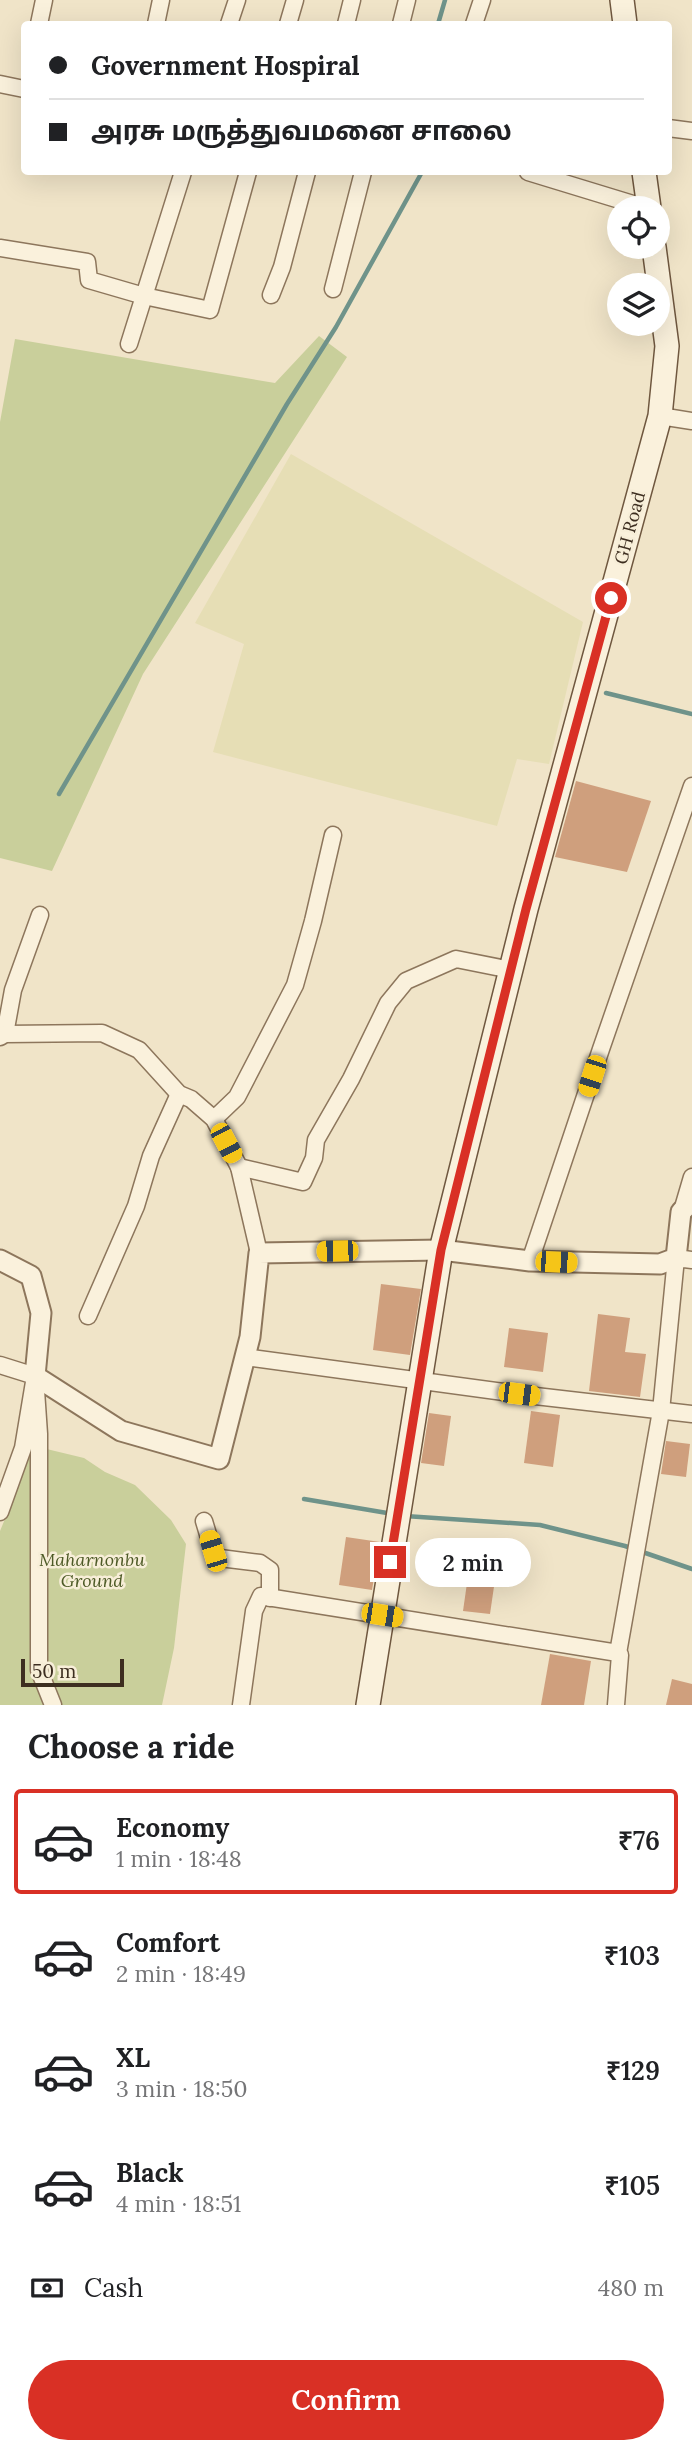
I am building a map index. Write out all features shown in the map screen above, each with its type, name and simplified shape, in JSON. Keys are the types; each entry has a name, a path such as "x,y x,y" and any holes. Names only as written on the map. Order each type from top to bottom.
{"main road":[{"path":"622,0 625,21"},
{"path":"644,175 647,196"},
{"name":"GH Road","path":"368,1705 441,1250 511,970 660,416 667,346 656,259"}],"street":[{"path":"40,21 44,0"},
{"path":"157,21 161,0"},
{"path":"230,21 237,0"},
{"path":"289,21 295,0"},
{"path":"347,21 352,0"},
{"path":"402,21 407,0"},
{"path":"475,21 482,0"},
{"path":"0,84 21,88"},
{"path":"672,128 692,131"},
{"path":"129,344 182,175"},
{"path":"0,248 87,262 89,280 144,296 210,310 247,175"},
{"path":"271,295 282,267 306,175"},
{"path":"333,289 362,175"},
{"path":"538,175 608,196"},
{"path":"660,416 692,421"},
{"path":"530,1261 692,786"},
{"path":"214,1119 237,1097 295,985 333,835"},
{"path":"0,1365 35,1376 121,1431 219,1459 250,1336 259,1252 239,1167 214,1119 191,1099 178,1094 139,1050 102,1033 3,1035 13,990 40,915"},
{"path":"239,1167 303,1182 314,1158 316,1140 351,1079 388,1003 406,981 456,959 511,970"},
{"path":"88,1316 136,1206 150,1156 178,1094"},
{"path":"616,1705 618,1653 662,1411 684,1259 687,1206 692,1177"},
{"path":"259,1252 441,1250 530,1261 660,1264 684,1259"},
{"path":"0,1260 31,1276 41,1312 35,1376 23,1448 0,1512"},
{"path":"245,1357 692,1414"},
{"path":"35,1376 38,1434 39,1670 52,1705"},
{"path":"204,1521 213,1551 220,1558 260,1563 270,1570 270,1598"},
{"path":"241,1705 254,1611 261,1596 618,1653"}],"shaded area":[{"path":"291,454 583,622 549,764 517,759 497,826 213,752 244,644 195,623"}],"green space":[{"path":"319,336 347,357 143,674 52,871 0,858 0,422 15,339 275,383"},
{"name":"Maharnonbu Ground","path":"30,1445 84,1458 105,1472 135,1485 171,1520 186,1544 174,1648 162,1705 0,1705 0,1531 17,1490"}],"building":[{"path":"576,781 651,801 627,872 555,857"},
{"path":"381,1284 421,1289 410,1355 373,1350"},
{"path":"598,1314 630,1318 625,1352 646,1354 640,1397 589,1391"},
{"path":"509,1328 548,1333 543,1372 504,1367"},
{"path":"531,1411 560,1415 553,1467 524,1463"},
{"path":"429,1413 451,1416 444,1466 421,1463"},
{"path":"666,1441 690,1444 686,1477 661,1474"},
{"path":"346,1537 380,1542 372,1590 339,1585"},
{"path":"470,1562 497,1566 490,1614 463,1611"},
{"path":"550,1654 591,1661 584,1705 541,1705"},
{"path":"672,1679 692,1684 692,1705 666,1705"}],"waterway":[{"path":"439,21 445,0"},
{"path":"59,794 287,404 336,327 420,175"},
{"path":"606,693 692,714"},
{"path":"304,1499 393,1514"},
{"path":"405,1516 540,1525 625,1546 692,1569"}],"route":[{"path":"390,1562 441,1250 526,909 611,598"}]}
